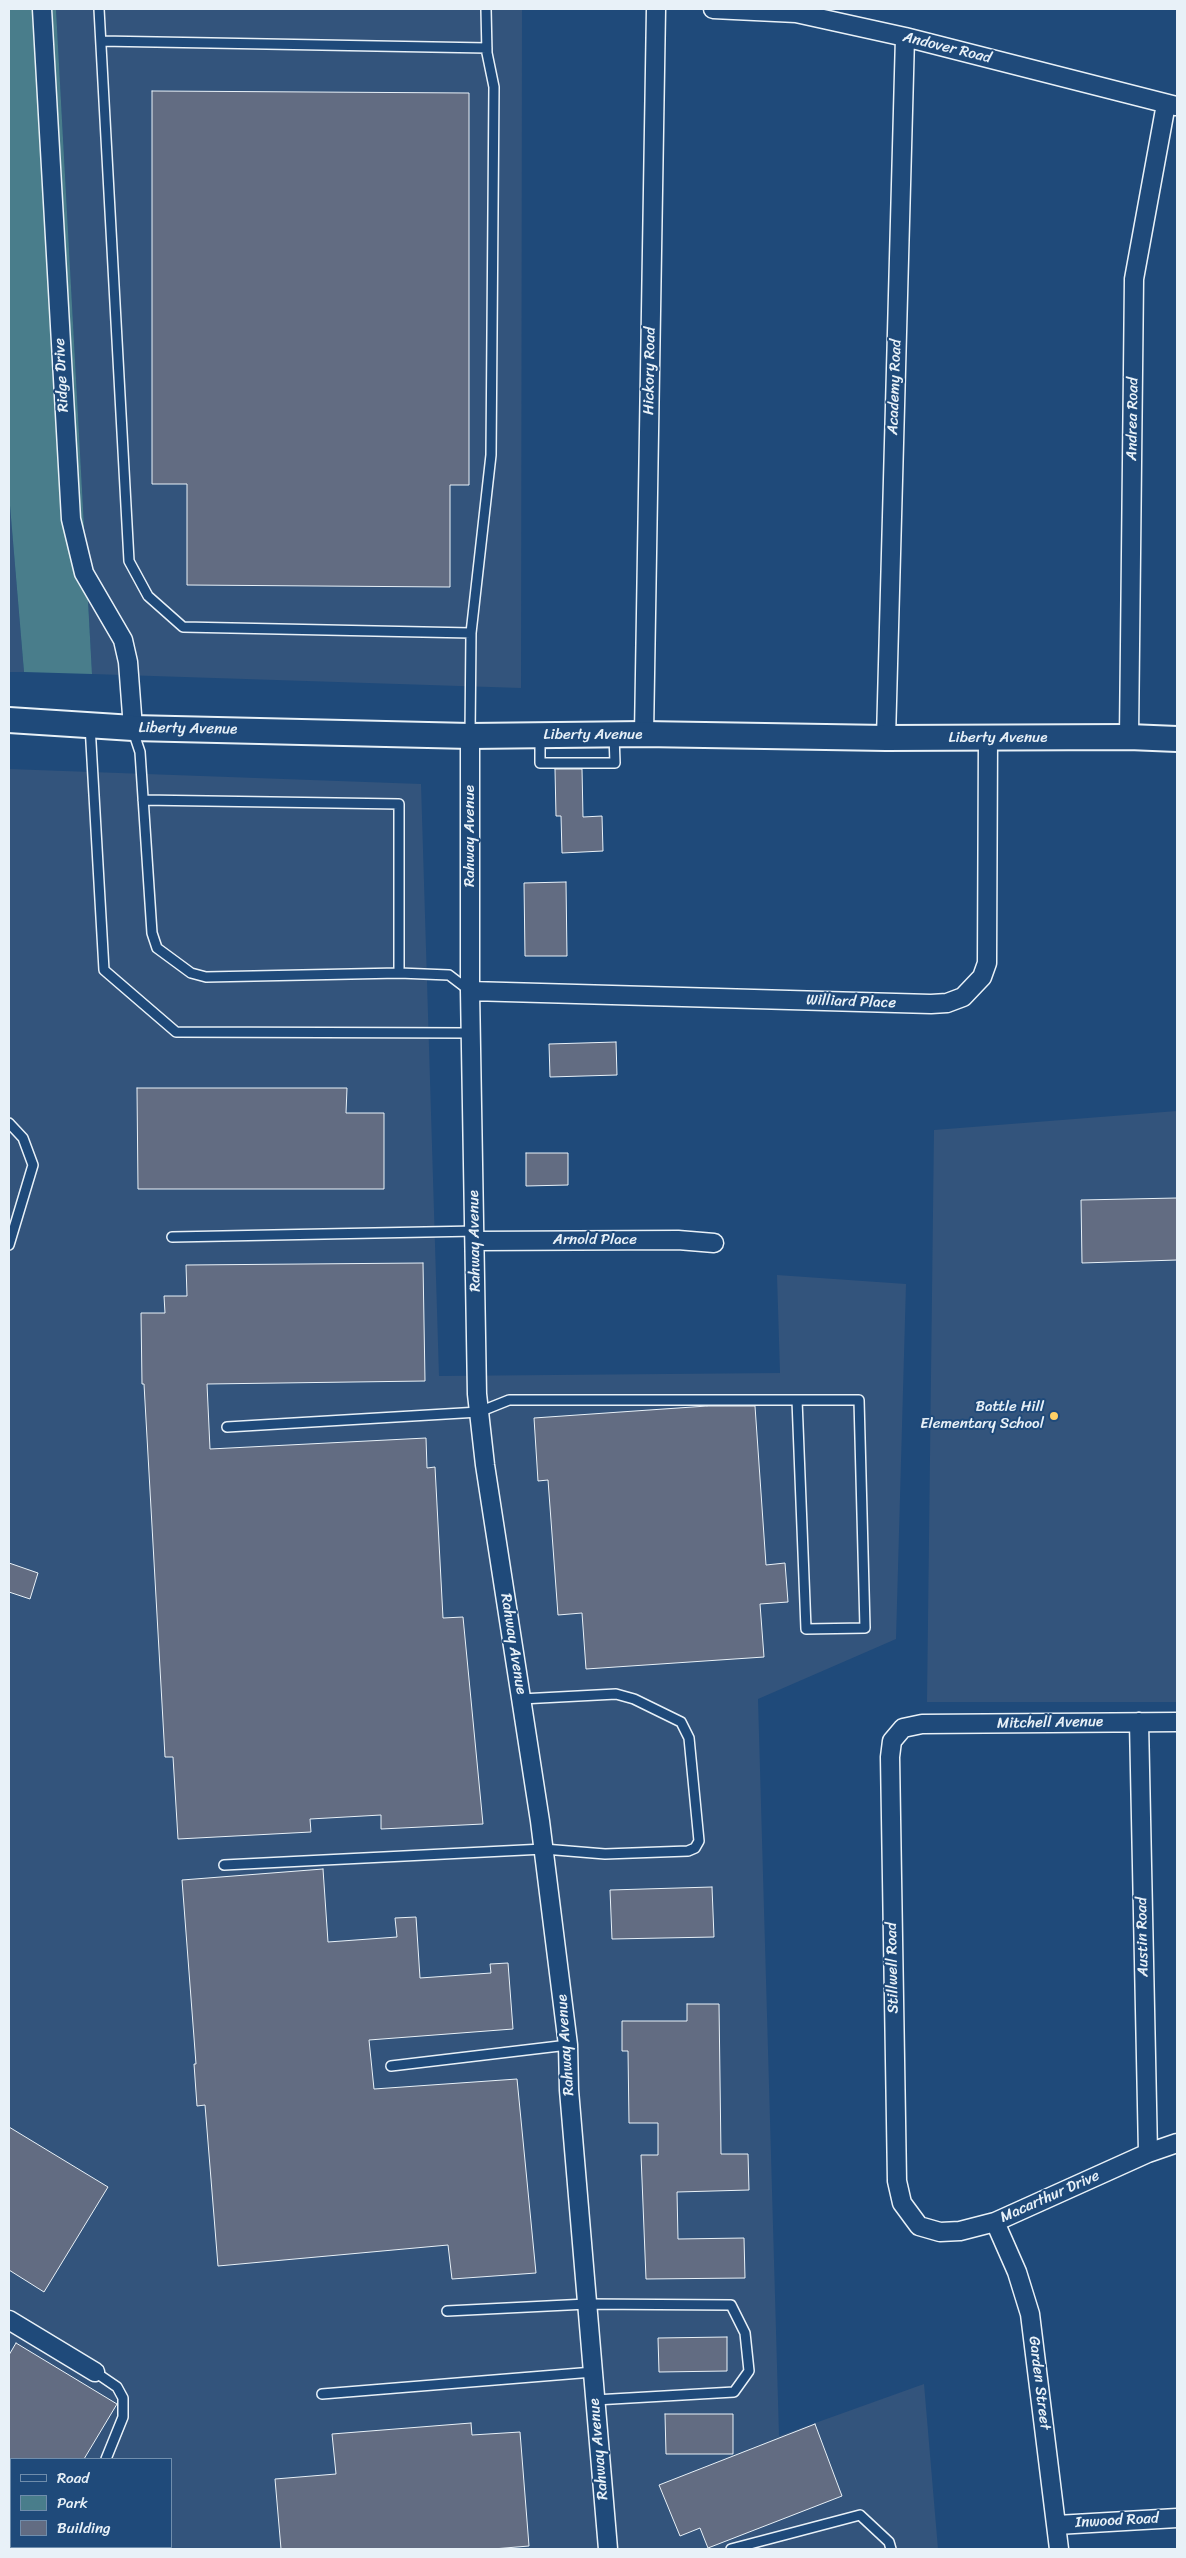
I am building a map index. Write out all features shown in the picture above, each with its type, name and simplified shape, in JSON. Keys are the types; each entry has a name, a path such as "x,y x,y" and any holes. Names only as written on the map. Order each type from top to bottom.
{"street":[{"name":"Ridge Drive","path":"42,9 71,519 84,573 123,640 128,662 132,728"},
{"name":"Hickory Road","path":"644,734 656,9"},
{"name":"Andover Road","path":"713,9 796,12 905,37 1172,105"},
{"name":"Academy Road","path":"886,738 905,37"},
{"name":"Andrea Road","path":"1129,737 1134,279 1172,105"},
{"name":"Liberty Avenue","path":"9,720 132,728 470,736 644,734 886,738 1129,737 1177,739"},
{"name":"Rahway Avenue","path":"470,736 470,991 479,1412 485,1465 544,1849 568,2045 569,2090 608,2549"},
{"name":"Williard Place","path":"470,991 931,1004 947,1003 963,997 982,977 988,948 988,738"},
{"name":"Arnold Place","path":"476,1236 678,1240 714,1243"},
{"name":"Austin Road","path":"1139,1722 1148,2153"},
{"name":"Mitchell Avenue","path":"922,1724 1177,1722"},
{"name":"Stillwell Road","path":"919,2226 902,2203 897,2181 890,1757 892,1741 903,1728 922,1724"},
{"name":"Macarthur Drive","path":"919,2226 940,2232 960,2231 995,2222 1148,2153 1177,2143"},
{"name":"Garden Street","path":"995,2222 1017,2272 1030,2314 1059,2549"},
{"path":"9,2320 95,2372"},
{"name":"Inwood Road","path":"1057,2525 1177,2518"}],"lane":[{"path":"99,9 129,561 148,596 184,627 471,633"},
{"path":"470,736 471,633 491,454 494,87 487,48 486,9"},
{"path":"101,41 487,48"},
{"path":"90,725 104,970 176,1032 471,1033"},
{"path":"132,728 140,752 152,933 157,948 191,973 206,977 399,973 449,975 470,991"},
{"path":"142,800 399,804 399,973"},
{"path":"9,1123 23,1138 33,1165 9,1245"},
{"path":"172,1237 476,1236"},
{"path":"227,1427 479,1412 509,1400 797,1400 859,1400 865,1628 806,1628 797,1400"},
{"path":"224,1865 544,1849 605,1854 688,1851 695,1848 699,1841 689,1738 681,1722 634,1699 616,1694 521,1700"},
{"path":"391,2066 568,2045"},
{"path":"447,2311 587,2304 731,2305 745,2333 749,2371 734,2392 595,2400"},
{"path":"95,2372 117,2387 123,2398 123,2417 106,2458"},
{"path":"322,2394 592,2372"},
{"path":"731,2549 860,2515 889,2542 891,2549"}],"shaded area":[{"path":"56,9 522,9 521,688 92,674"},
{"path":"9,494 24,672 9,672"},
{"path":"9,769 421,784 439,1376 780,1373 777,1275 906,1284 896,1639 758,1699 779,2436 924,2384 938,2549 9,2549"},
{"name":"Battle Hill Elementary School","path":"1177,1111 1177,1702 927,1702 934,1130"}],"green space":[{"path":"9,9 56,9 92,674 24,672 9,494"}],"building":[{"path":"152,91 469,93 469,485 450,485 450,587 187,585 187,484 152,484"},
{"path":"555,769 582,769 583,817 602,816 603,851 562,853 561,816 556,816"},
{"path":"566,882 567,956 525,956 524,883"},
{"path":"616,1042 617,1075 550,1077 549,1044"},
{"path":"137,1088 347,1088 346,1113 384,1113 384,1189 138,1189"},
{"path":"526,1153 568,1153 568,1185 526,1186"},
{"path":"1177,1198 1177,1260 1082,1263 1081,1200"},
{"path":"423,1263 425,1381 207,1384 210,1449 426,1438 427,1468 435,1467 443,1618 463,1617 483,1824 381,1829 381,1815 310,1819 311,1832 178,1839 173,1757 165,1757 144,1384 142,1384 141,1313 165,1313 164,1296 187,1296 186,1265"},
{"path":"707,1406 755,1406 766,1565 785,1563 788,1602 760,1604 764,1657 586,1669 582,1613 558,1615 548,1480 538,1481 534,1418"},
{"path":"9,1563 38,1573 30,1599 9,1592"},
{"path":"323,1869 328,1942 397,1937 395,1918 416,1917 420,1978 491,1973 490,1964 508,1963 513,2029 369,2040 374,2089 517,2079 536,2273 452,2279 448,2245 218,2266 205,2105 197,2106 194,2064 196,2064 182,1880"},
{"path":"712,1887 714,1937 612,1939 610,1890"},
{"path":"687,2004 719,2004 721,2154 748,2154 749,2190 677,2192 678,2239 744,2238 745,2278 646,2279 641,2155 658,2155 658,2123 629,2123 628,2051 622,2051 622,2021 687,2021"},
{"path":"9,2127 108,2187 44,2292 9,2270"},
{"path":"727,2337 727,2371 659,2372 658,2338"},
{"path":"16,2343 117,2404 85,2458 9,2459 9,2355"},
{"path":"665,2414 733,2414 733,2454 666,2454"},
{"path":"471,2423 472,2435 520,2432 529,2546 493,2549 281,2549 275,2479 336,2474 332,2434"},
{"path":"815,2424 842,2496 708,2548 700,2528 680,2536 659,2485"}],"place":[{"name":"Battle Hill Elementary School","path":"1054,1416"}]}
